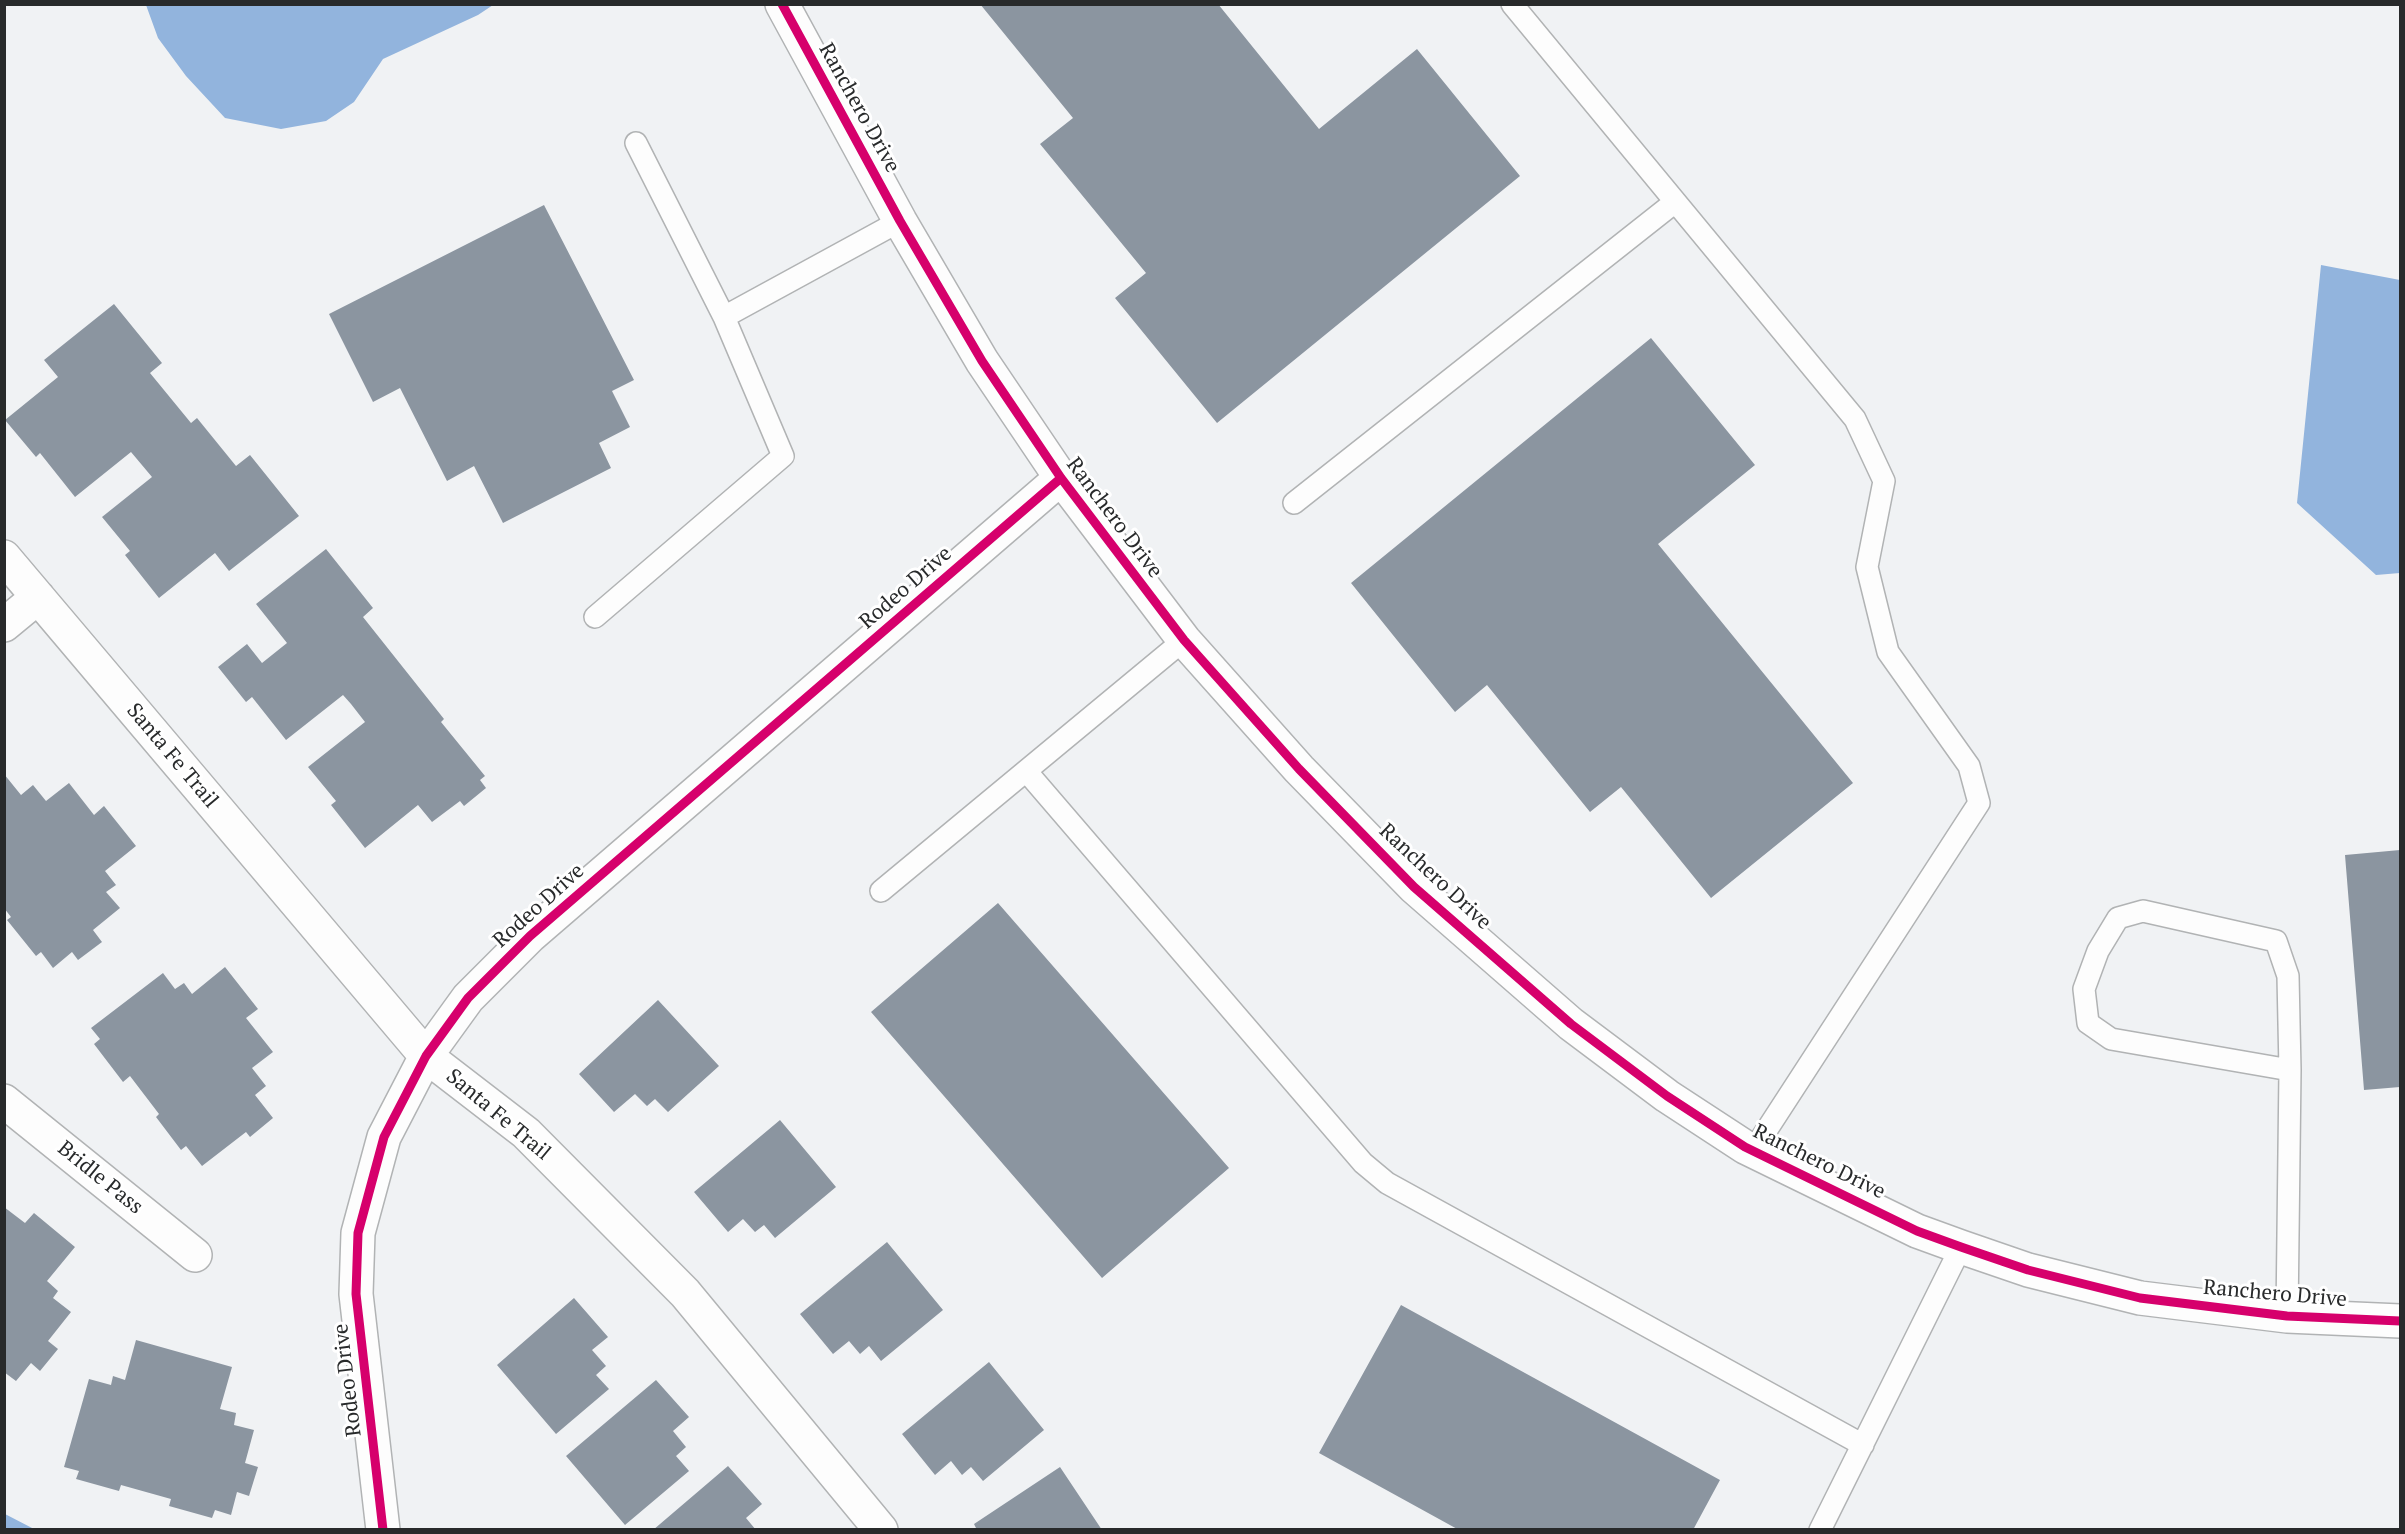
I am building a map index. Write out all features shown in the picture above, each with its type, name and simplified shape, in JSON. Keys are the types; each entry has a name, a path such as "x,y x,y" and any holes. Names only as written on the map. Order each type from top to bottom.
{"street":[{"name":"Ranchero Drive","path":"782,4 900,221 982,361 1060,478 1184,640 1299,769 1414,887 1571,1024 1667,1096 1753,1151 1917,1231 1961,1247 2028,1270 2140,1298 2287,1316 2400,1322"},
{"name":"Rodeo Drive","path":"383,1530 356,1294 358,1233 384,1137 426,1056 468,998 530,936 1060,478"},
{"name":"Santa Fe Trail","path":"4,557 426,1056 526,1133 685,1293 881,1530"},
{"path":"4,625 38,597"},
{"name":"Bridle Pass","path":"4,1101 195,1255"}],"lane":[{"path":"1512,4 1854,419 1884,481 1867,567 1888,652 1969,766 1979,803 1753,1151"},
{"path":"595,617 783,456 724,317 636,143"},
{"path":"1294,503 1675,202"},
{"path":"724,317 900,221"},
{"path":"881,891 1184,640"},
{"path":"1027,772 1363,1163 1387,1183 1863,1445"},
{"path":"2287,1316 2290,1070 2288,976 2276,941 2143,910 2118,918 2098,951 2084,989 2088,1023 2111,1039 2290,1070"},
{"path":"1820,1530 1961,1247"}],"water":[{"path":"146,4 493,5 478,15 383,59 354,102 326,121 281,129 225,118 186,76 158,38"},
{"path":"2321,265 2400,280 2400,573 2376,575 2297,503"},
{"path":"5,1514 34,1529 5,1529"}],"building":[{"path":"980,4 1218,4 1319,129 1417,49 1520,176 1217,423 1115,298 1146,273 1040,144 1073,118"},
{"path":"544,205 634,380 612,391 630,427 599,443 611,468 503,523 474,466 447,481 400,388 373,402 329,314"},
{"path":"114,304 162,363 150,373 191,423 197,418 236,466 250,455 299,516 229,571 215,553 159,598 125,555 130,551 102,517 152,477 131,452 75,497 40,453 36,457 5,420 58,377 44,360"},
{"path":"1651,338 1755,465 1658,544 1853,783 1711,898 1621,787 1590,812 1487,685 1455,712 1351,583"},
{"path":"326,549 373,608 363,617 444,719 441,722 485,776 480,780 486,788 464,806 460,801 432,822 418,805 365,848 331,805 336,801 308,767 365,722 351,704 343,695 286,740 252,697 246,702 218,667 247,644 262,663 287,643 256,604"},
{"path":"4,774 21,795 33,785 46,801 69,783 94,815 104,806 136,846 105,871 116,885 106,892 120,908 93,930 102,942 78,960 72,952 53,968 41,952 36,956 7,920 11,917 4,908"},
{"path":"2400,850 2400,1087 2364,1090 2345,855"},
{"path":"998,903 1229,1168 1102,1278 871,1012"},
{"path":"225,967 258,1009 246,1018 273,1052 252,1068 266,1086 255,1095 273,1118 250,1137 246,1132 202,1166 186,1146 181,1150 156,1117 159,1114 130,1076 123,1082 94,1044 100,1039 91,1028 163,973 175,989 184,983 192,994"},
{"path":"658,1000 719,1066 668,1112 655,1099 647,1106 635,1094 614,1112 579,1074"},
{"path":"780,1120 836,1187 775,1238 764,1225 755,1232 743,1219 728,1232 694,1192"},
{"path":"4,1207 25,1223 34,1213 75,1247 47,1281 58,1291 53,1298 71,1312 48,1341 58,1349 40,1371 31,1363 16,1381 4,1372"},
{"path":"887,1242 943,1310 881,1361 869,1346 860,1354 849,1341 833,1354 800,1314"},
{"path":"574,1298 608,1337 592,1350 606,1366 596,1375 609,1389 556,1434 497,1365"},
{"path":"1401,1305 1720,1480 1693,1530 1459,1530 1319,1453"},
{"path":"136,1340 232,1367 220,1409 236,1413 234,1425 254,1430 245,1463 258,1467 249,1496 237,1492 231,1515 215,1510 212,1518 169,1506 171,1499 121,1485 119,1491 76,1479 79,1471 64,1467 89,1379 111,1385 113,1376 125,1380"},
{"path":"989,1362 1044,1430 983,1481 971,1467 962,1475 951,1461 935,1475 902,1434"},
{"path":"656,1380 689,1417 673,1431 686,1447 676,1456 689,1471 625,1525 566,1456"},
{"path":"728,1466 762,1504 746,1518 756,1530 653,1530"},
{"path":"1060,1467 1102,1530 977,1530 974,1524"}],"cycle path":[{"path":"782,4 900,221 982,361 1061,478 1184,640 1299,769 1414,887 1571,1024 1667,1096 1745,1147 1917,1231 1961,1247 2028,1270 2140,1298 2287,1316 2400,1321"},
{"path":"383,1530 356,1294 358,1233 384,1137 426,1056 468,998 530,936 1061,478"}]}
